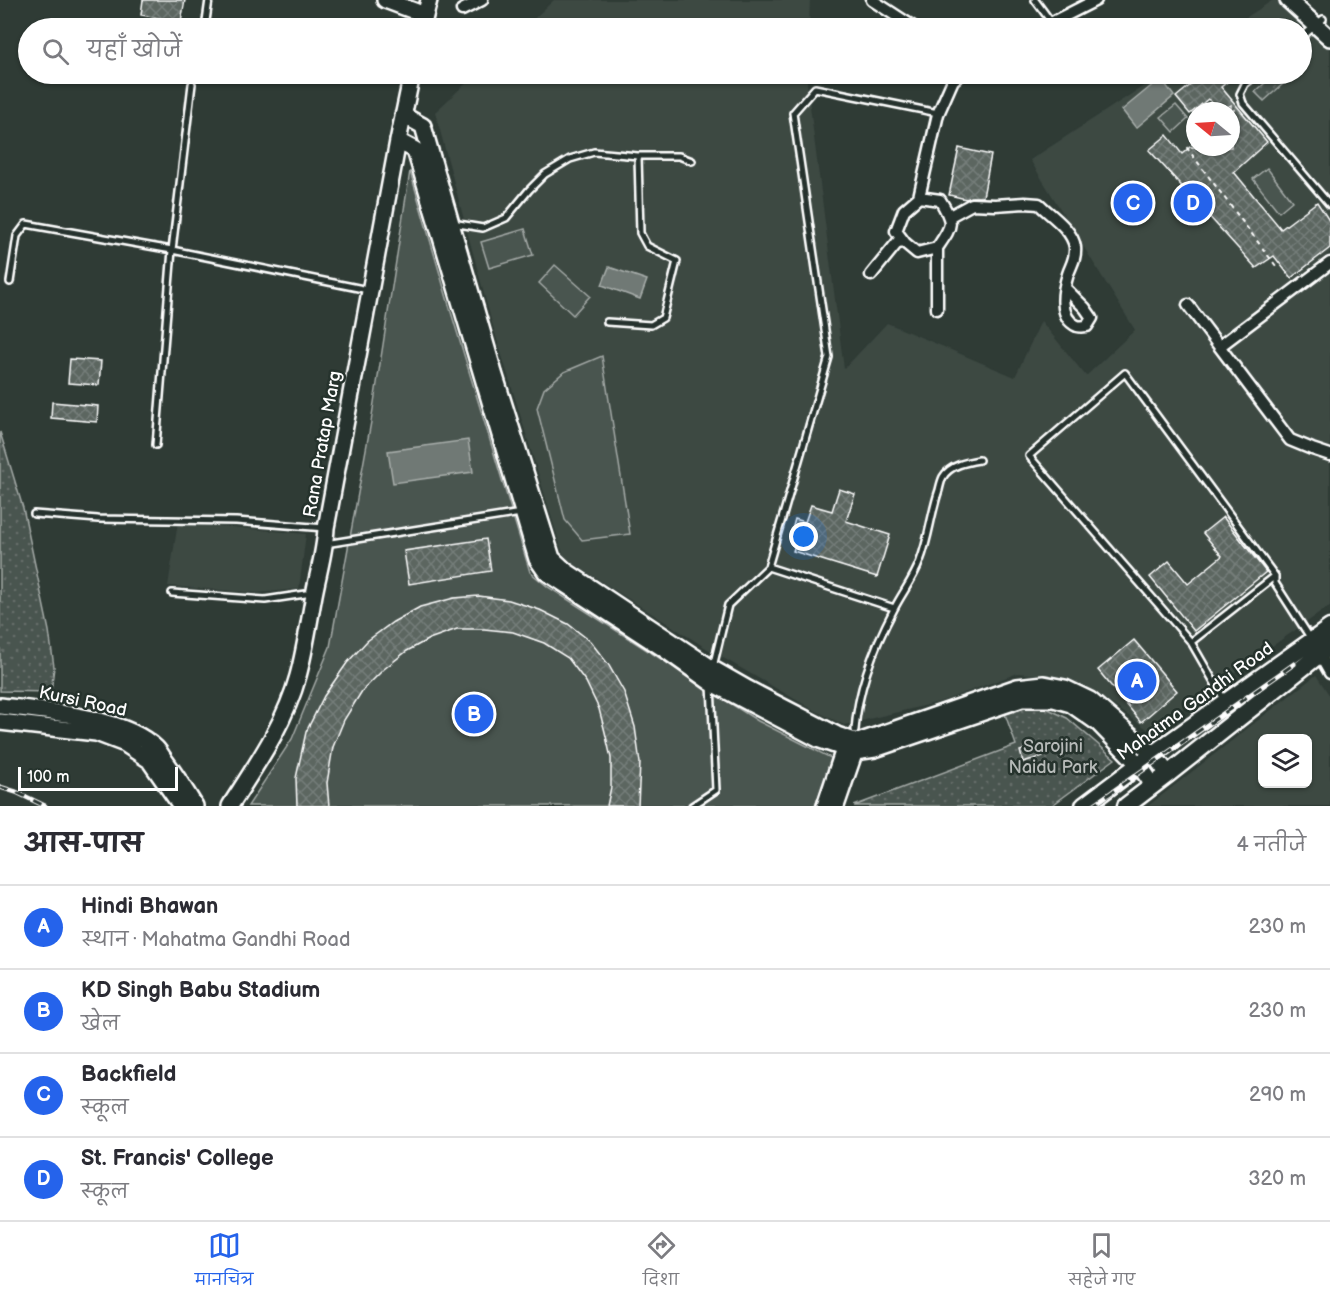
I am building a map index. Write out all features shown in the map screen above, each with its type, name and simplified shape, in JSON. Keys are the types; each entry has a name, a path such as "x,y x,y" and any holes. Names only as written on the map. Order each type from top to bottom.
{"main road":[{"name":"Mahatma Gandhi Road","path":"1126,806 1168,774 1320,646 1330,628"},
{"name":"Mahatma Gandhi Road","path":"1084,806 1226,703 1320,646"}],"street":[{"path":"385,0 425,14"},
{"path":"462,10 482,0"},
{"path":"872,0 894,18"},
{"path":"1062,18 1096,0"},
{"path":"1288,0 1323,23"},
{"path":"1302,0 1323,23 1330,38"},
{"name":"Rana Pratap Marg","path":"231,806 282,720 298,678 410,84"},
{"path":"937,248 917,252 905,243 896,231 904,210 919,197 938,114 951,84"},
{"path":"404,115 423,126 494,373 530,512"},
{"path":"398,141 415,150 530,512 552,558 566,571 711,675 852,742 875,749 1022,699 1054,699 1071,704 1098,723 1139,765 1154,785"},
{"path":"919,197 940,200 950,216 950,229 937,248 937,309"},
{"path":"950,216 972,204 1039,204 1070,234 1075,248 1074,262 1068,273 1065,288"},
{"path":"871,275 901,238"},
{"path":"1220,346 1330,262"},
{"path":"1188,304 1290,440 1330,455"},
{"path":"1320,646 1330,673"},
{"path":"825,806 852,742 1017,687 1044,684 1065,688 1090,700 1153,754 1168,774"},
{"name":"Kursi Road","path":"0,706 96,733 125,744 149,760 181,806"},
{"name":"Kursi Road","path":"0,722 48,719 104,722 132,732 155,748 195,806"},
{"path":"836,806 852,742"}],"lane":[{"path":"206,18 209,0"},
{"path":"1035,0 1048,18"},
{"path":"156,446 172,250 192,84"},
{"path":"1245,84 1240,94 1243,103 1330,205"},
{"path":"692,806 716,790 711,675 728,605 768,567 829,357 793,113 814,88 938,114"},
{"path":"450,223 483,228 506,218 545,174 570,159 594,152 638,156 679,156 692,161"},
{"path":"606,322 651,325 663,318 677,261 646,246 640,233 638,156"},
{"path":"10,282 17,236 26,224 172,250 370,290"},
{"path":"1226,703 1191,642 1029,456 1125,373 1275,576 1275,583 1320,646"},
{"path":"852,742 856,711 866,672 894,608 919,564 944,475 960,464 979,460"},
{"path":"325,544 530,512"},
{"path":"34,514 98,519 236,521 326,528"},
{"path":"768,567 894,608"},
{"path":"1191,642 1275,576"},
{"path":"172,593 265,600 314,593"}],"path":[{"path":"1193,156 1276,266"}],"shaded area":[{"path":"554,0 810,0 809,18 535,18"},
{"path":"1273,0 1287,0 1305,18 1245,18"},
{"path":"1312,25 1330,43 1330,253 1277,295 1284,305 1330,270 1330,606 1150,731 1096,693 1060,677 1018,673 940,702 844,725 706,648 564,558 491,320 435,112 465,84 807,84 844,369 887,323 1015,377 1041,321 1086,376 1135,330 1030,160 1147,84 1312,84"},
{"path":"1154,84 1165,84 1174,96 1136,128 1122,110"},
{"path":"609,267 647,280 640,299 602,285"},
{"path":"468,440 473,472 393,483 388,451"},
{"path":"178,522 306,534 299,589 257,593 168,586"},
{"path":"1316,675 1330,696 1330,806 1148,806"}],"green space":[{"path":"1264,84 1283,84 1264,101 1255,92"},
{"path":"1176,105 1186,117 1186,121 1174,132 1161,117"},
{"path":"1267,168 1292,201 1279,212 1253,179"},
{"path":"410,171 530,572 548,587 758,721 833,759 815,806 248,806 292,739 330,647 371,422"},
{"path":"525,229 533,255 489,268 481,242"},
{"path":"555,265 590,296 573,315 539,283"},
{"path":"602,356 630,534 582,540 565,520 537,408 544,389 564,372"},
{"path":"0,432 23,508 49,631 54,667 51,692 0,691"},
{"name":"Sarojini Naidu Park","path":"1038,704 1067,718 1115,759 1051,806 854,806 1016,745 1005,714"}],"building":[{"path":"143,0 185,0 182,18 141,15"},
{"path":"1192,84 1225,84 1221,87 1234,102 1211,102 1208,99 1204,102 1186,102 1186,109 1176,97"},
{"path":"1240,110 1267,142 1234,172 1281,229 1317,202 1330,222 1330,248 1291,278 1274,256 1256,268 1149,150 1167,135 1182,154 1186,150 1186,156 1240,156"},
{"path":"959,148 991,155 983,197 966,199 949,195"},
{"path":"70,359 101,361 99,385 68,383"},
{"path":"52,402 98,406 97,422 51,418"},
{"path":"839,489 855,494 846,521 890,535 877,577 793,551 797,539 790,537 795,519 805,522 811,505 832,511"},
{"path":"1223,517 1266,572 1194,631 1150,577 1169,561 1188,584 1222,556 1203,533"},
{"path":"486,539 491,571 409,584 404,551"},
{"path":"479,596 509,600 540,610 568,624 590,641 608,664 624,692 635,727 640,763 638,806 607,806 611,787 611,758 599,709 586,682 568,658 544,643 513,632 457,629 429,639 407,651 384,669 362,691 344,720 333,747 327,783 329,806 297,806 296,778 306,732 324,696 347,663 367,641 393,622 420,607 454,598"},
{"path":"1134,640 1177,691 1141,722 1098,670"},
{"path":"1039,745 1043,756 1023,762 1020,751"}],"railway":[{"path":"1092,806 1294,664"},
{"path":"0,787 45,806"}],"place":[{"name":"Backfield","path":"1133,203"},
{"name":"St. Francis' College","path":"1193,203"},
{"name":"Hindi Bhawan","path":"1137,681"},
{"name":"KD Singh Babu Stadium","path":"474,714"}]}
